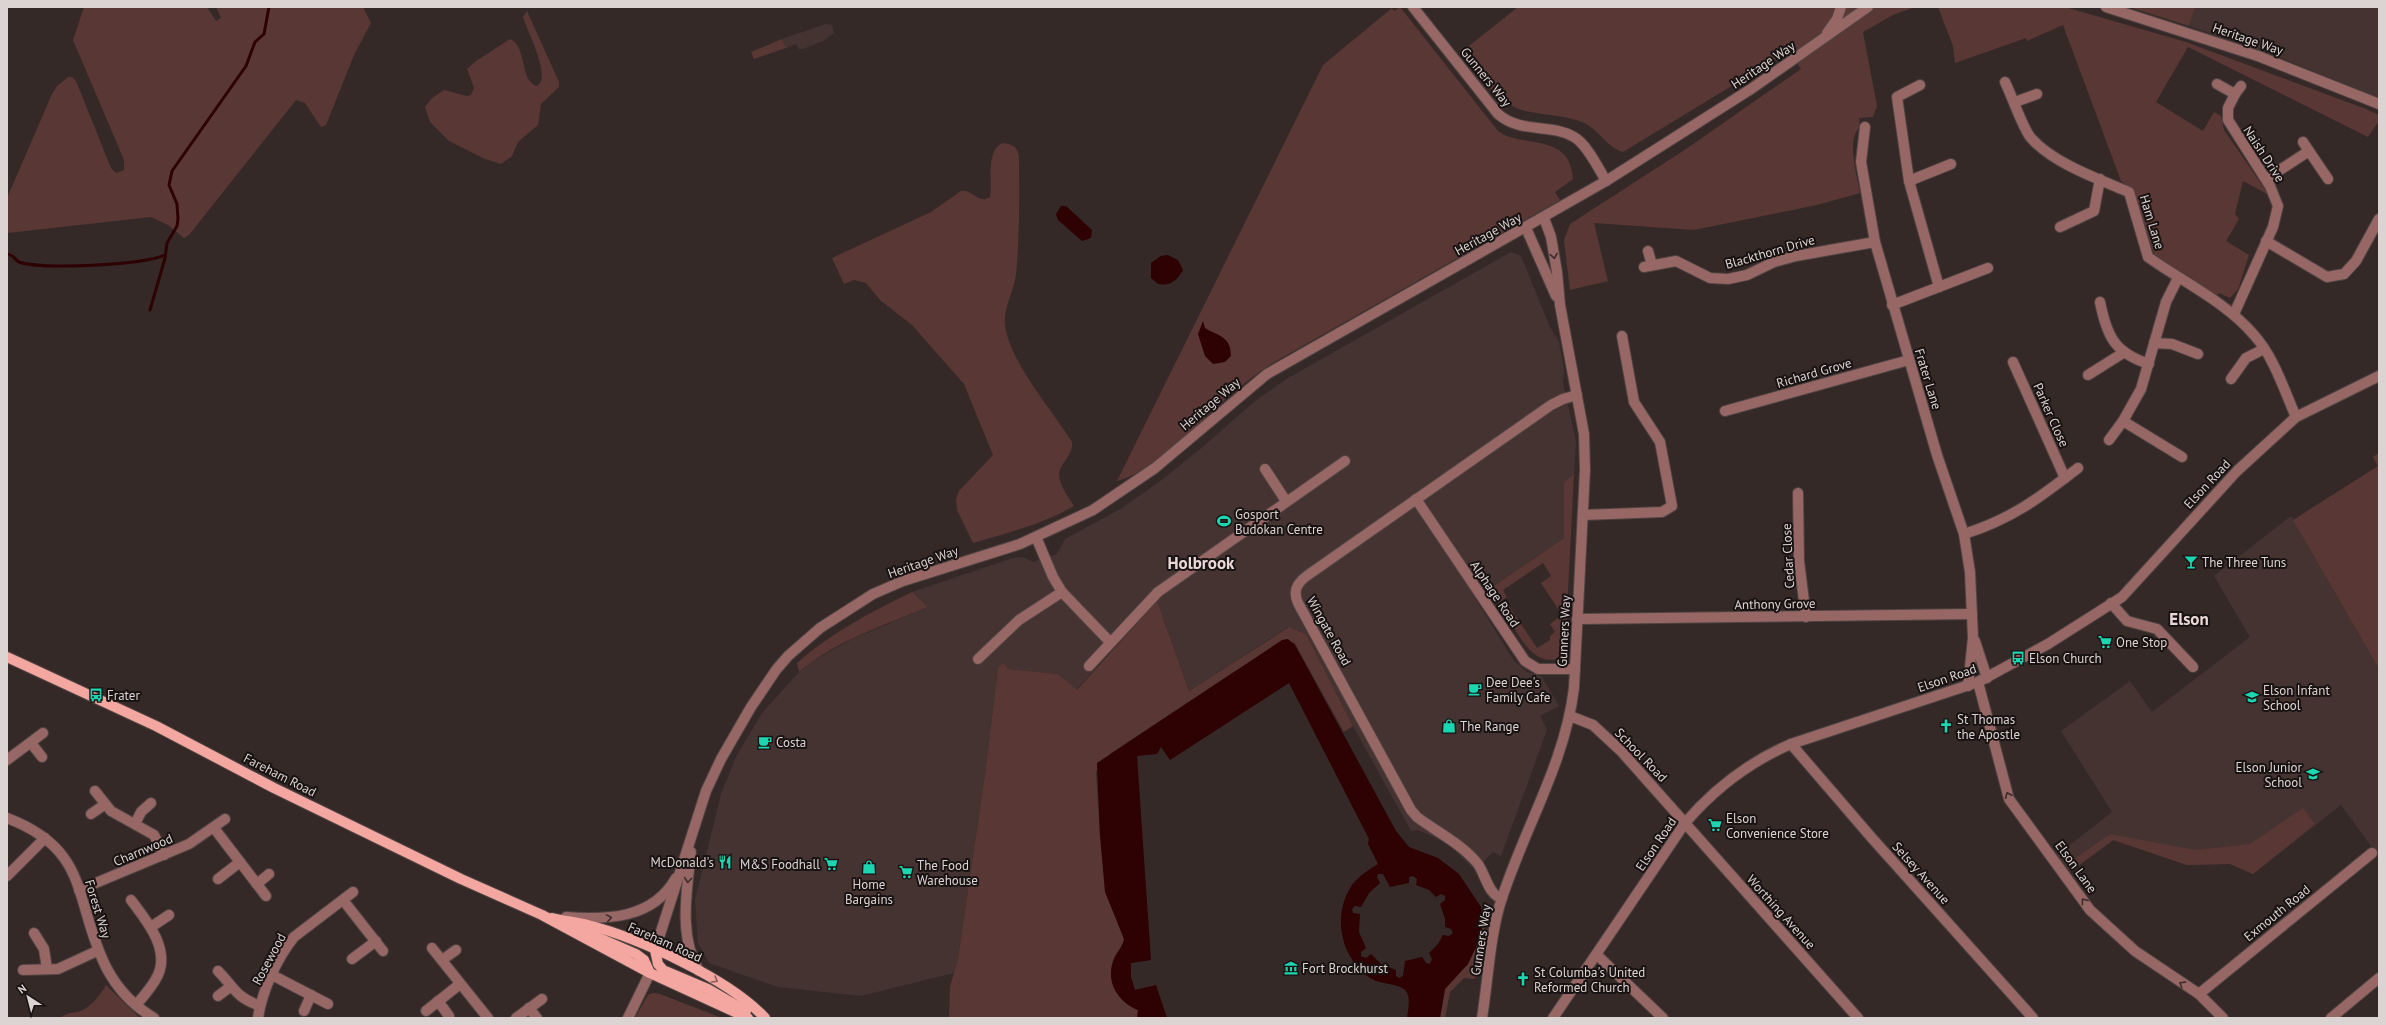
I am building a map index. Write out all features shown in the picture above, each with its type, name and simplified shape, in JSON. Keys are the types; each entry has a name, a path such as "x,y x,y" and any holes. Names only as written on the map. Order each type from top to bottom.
{"main road":[{"name":"Fareham Road","path":"7,657 156,726 282,791 461,879 542,915 650,973 748,1018"},
{"name":"Fareham Road","path":"542,915 602,930 655,950 699,970 727,987 765,1018"},
{"path":"560,920 636,954 644,960 650,973"},
{"path":"650,973 655,950"},
{"path":"655,950 658,964 663,970 708,988 754,1018"}],"street":[{"name":"Gunners Way","path":"1413,7 1498,114 1516,125 1561,132 1575,137 1589,154 1606,181"},
{"name":"Heritage Way","path":"1810,48 1832,26 1841,7"},
{"name":"Heritage Way","path":"655,950 706,790 743,721 776,670 800,644 842,612 873,594 903,581 1036,537 1093,510 1125,490 1154,468 1267,374 1544,218 1606,181 1698,124 1868,7"},
{"name":"Heritage Way","path":"2106,7 2258,56 2379,104"},
{"name":"Ham Lane","path":"2005,82 2030,138 2057,159 2129,192 2148,257 2234,314 2255,336 2264,350 2296,417"},
{"name":"Naish Drive","path":"2217,84 2238,90 2228,108 2228,120 2266,179 2278,206 2276,220 2234,314"},
{"path":"1920,85 1897,97 1909,181 1939,288"},
{"path":"2015,102 2037,94"},
{"name":"Frater Lane","path":"1865,127 1861,162 1875,242 1892,305 1937,455 1964,534 1970,572 1973,638 1978,682"},
{"path":"2303,142 2328,179"},
{"path":"2266,179 2309,151"},
{"path":"1909,181 1951,164"},
{"path":"2060,228 2094,211 2100,179"},
{"name":"Gunners Way","path":"1482,1018 1502,898 1557,760 1570,716 1574,669 1583,515 1584,434 1560,305 1557,272 1551,238 1544,218"},
{"path":"2266,241 2327,277 2344,274 2356,261 2379,219"},
{"name":"Gunners Way","path":"1526,228 1560,305"},
{"name":"Blackthorn Drive","path":"1648,251 1648,266 1676,262 1710,278 1728,280 1747,275 1774,262 1796,256 1875,242"},
{"path":"1892,305 1988,268"},
{"path":"2108,440 2123,421 2141,389 2166,302 2178,278"},
{"path":"2100,302 2104,319 2112,337 2123,353 2149,364"},
{"path":"1583,515 1662,512 1672,506 1660,442 1634,402 1622,336"},
{"path":"2154,343 2172,344 2198,354"},
{"path":"2231,379 2246,358 2264,350"},
{"path":"2088,375 2123,353"},
{"name":"Richard Grove","path":"1725,411 1909,360"},
{"name":"Parker Close","path":"2013,362 2065,478"},
{"name":"Elson Road","path":"1553,1018 1685,823 1701,804 1731,778 1766,755 1791,744 1978,682 2048,644 2122,597 2236,471 2296,417 2379,376"},
{"name":"Wingate Road","path":"1502,898 1495,895 1480,867 1468,854 1417,817 1411,810 1295,596 1297,586 1308,574 1551,405 1562,398 1577,395"},
{"path":"2123,421 2182,457"},
{"path":"1089,666 1158,592 1345,461"},
{"path":"1964,534 2012,516 2078,468"},
{"path":"1264,469 1286,501"},
{"name":"Cedar Close","path":"1798,493 1799,561 1806,617"},
{"name":"Alphage Road","path":"1416,499 1525,661 1538,668 1574,669"},
{"path":"1036,537 1051,573 1062,592 1110,642"},
{"path":"978,659 1019,620 1062,592"},
{"path":"2111,604 2127,621 2157,629 2193,667"},
{"name":"Anthony Grove","path":"1577,619 1972,614"},
{"name":"Frater Lane","path":"1973,638 1978,682"},
{"name":"Elson Lane","path":"1978,682 2009,798 2096,916 2135,951 2199,994 2223,1018"},
{"name":"School Road","path":"1570,716 1593,725 1646,778 1685,823"},
{"path":"7,760 43,733"},
{"path":"31,743 42,757"},
{"name":"Selsey Avenue","path":"1791,744 1871,837 2033,1018"},
{"path":"95,791 104,805 111,811 154,835 164,855"},
{"path":"135,824 141,812 151,803"},
{"path":"91,814 104,805"},
{"name":"Forest Way","path":"7,818 45,838 64,857 79,890 97,951 110,976 120,989 136,1005 154,1018"},
{"name":"Charnwood","path":"79,890 190,844 214,828 225,818"},
{"name":"Worthing Avenue","path":"1685,823 1858,1018"},
{"path":"214,828 266,896"},
{"name":"Heritage Way","path":"694,828 686,920 688,947 699,970"},
{"path":"7,876 45,838"},
{"name":"Exmouth Road","path":"2199,994 2372,853"},
{"path":"218,879 240,862"},
{"name":"Heritage Way","path":"542,915 600,920 643,909 664,894 671,886 682,866"},
{"path":"257,884 269,874"},
{"name":"Rosewood","path":"258,1018 260,1006 272,974 294,937 353,892"},
{"path":"131,900 151,927 160,951 160,966 152,986 136,1005"},
{"path":"343,900 384,951"},
{"path":"151,927 169,915"},
{"path":"34,933 44,949 47,969"},
{"path":"352,959 376,941"},
{"path":"432,948 488,1018"},
{"path":"442,960 456,950"},
{"path":"23,970 68,966 97,951"},
{"path":"1597,955 1663,1018"},
{"path":"218,970 230,987 242,999 260,1006"},
{"path":"628,1018 650,973"},
{"path":"272,974 328,1004"},
{"path":"2331,1018 2379,978"},
{"path":"426,1011 460,984"},
{"path":"218,996 230,987"},
{"path":"304,1011 311,995"},
{"path":"516,1018 542,999"},
{"path":"438,1001 449,1016"},
{"path":"530,1008 537,1018"},
{"path":"2343,1008 2348,1018"}],"shaded area":[{"path":"84,7 207,7 216,21 221,18 216,7 363,7 371,23 354,55 326,125 321,127 305,103 296,100 189,235 184,238 168,225 151,217 7,233 7,198 52,94 57,86 68,77 72,77 76,81 111,168 116,173 124,170 124,160 73,40"},
{"path":"1400,7 1498,131 1508,136 1554,147 1563,154 1570,164 1573,179 1555,192 1560,200 1271,364 1232,393 1159,459 1131,476 1117,481 1323,65 1392,8 1394,11"},
{"path":"1518,7 1915,7 1893,15 1863,32 1877,106 1873,117 1859,118 1860,127 1854,140 1853,149 1855,168 1860,193 1817,205 1694,230 1594,223 1608,281 1570,290 1564,240 1570,224 1686,149 1801,69 1789,51 1623,152 1617,150 1588,125 1582,122 1561,116 1525,111 1505,102 1489,87 1460,53"},
{"path":"1938,7 2065,7 2186,42 2366,109 2379,115 2379,121 2368,137 2188,47 2156,102 2203,131 2214,112 2221,116 2224,130 2269,195 2243,181 2235,214 2239,219 2226,241 2249,255 2238,289 2230,298 2219,293 2215,297 2154,254 2129,187 2121,181 2063,25 2027,41 2026,38 1955,63 1953,46"},
{"path":"2129,7 2195,7 2189,26"},
{"path":"2195,7 2379,7 2379,98 2268,53 2189,26"},
{"path":"527,11 559,82 559,87 541,104 538,125 518,142 512,156 501,164 485,159 449,141 430,122 425,107 432,98 444,90 467,96 471,95 474,88 467,69 476,61 510,39 516,43 519,49 528,78 531,83 537,86 541,81 542,73 537,53 523,17"},
{"path":"826,24 832,25 834,33 823,41 803,49 799,49 796,44 786,48 782,39"},
{"path":"782,39 786,48 754,59 751,52"},
{"path":"1003,143 1014,146 1019,156 1019,216 1016,275 1006,310 1006,331 1010,345 1025,374 1072,442 1072,447 1062,465 1059,475 1062,487 1074,506 1037,523 973,543 957,510 956,499 959,491 993,455 964,384 912,325 880,300 866,283 854,280 844,284 832,258 931,212 961,191 969,192 982,199 990,197 992,159 997,147"},
{"path":"1061,206 1066,206 1092,230 1091,238 1082,241 1058,220 1056,214"},
{"path":"1511,252 1521,256 1550,327 1559,342 1564,369 1563,383 1576,441 1574,474 1564,482 1564,538 1475,598 1514,661 1527,672 1542,677 1559,706 1540,716 1547,730 1501,856 1493,852 1475,870 1448,844 1417,830 1411,831 1353,726 1306,634 1288,627 1189,691 1157,601 1076,690 1058,674 998,668 985,774 958,958 954,973 861,996 778,987 709,963 698,943 695,900 721,794 736,757 762,713 799,672 813,661 852,639 928,607 912,592 1013,558 1023,557 1033,562 1057,554 1065,539 1122,508 1159,482 1198,451 1255,401 1288,378"},
{"path":"1168,255 1178,260 1183,270 1173,282 1158,284 1151,278 1151,263 1161,256"},
{"path":"1203,321 1205,328 1226,340 1229,344 1231,356 1225,362 1213,364 1205,356 1198,334"},
{"path":"2379,453 2379,669 2293,520 2378,466 2373,457"},
{"path":"1574,474 1565,650 1557,659 1547,660 1532,652 1525,644 1504,610 1509,606 1537,648 1550,640 1550,636 1555,632 1550,624 1562,615 1541,583 1551,576 1543,563 1503,590 1507,597 1498,603 1489,589 1564,538 1564,482"},
{"name":"Elson Infant School","path":"2291,516 2379,669 2379,857 2341,805 2253,874 2230,864 2187,865 2114,840 2070,872 2057,855 2112,812 2061,731 2130,681 2152,712 2250,637 2214,576"},
{"path":"912,592 928,607 878,627 828,651 799,672 797,663 838,632"},
{"path":"1157,601 1189,691 1289,627 1306,634 1353,726 1344,732 1294,642 1235,671 1111,753 1096,772 1100,836 1124,939 1114,958 1111,974 1112,982 1119,996 1124,1002 1138,1010 1137,1018 949,1018 950,987 958,958 985,774 998,668 1003,663 1009,669 1058,674 1077,690"},
{"path":"1288,639 1295,645 1396,831 1409,847 1438,858 1459,874 1481,907 1482,928 1479,941 1468,964 1445,989 1440,1018 1407,1018 1409,1001 1406,991 1395,985 1372,979 1361,971 1353,961 1347,949 1342,936 1341,923 1342,910 1346,897 1352,885 1367,871 1378,864 1368,844 1369,839 1289,683 1170,760 1161,747 1157,754 1137,756 1151,960 1131,963 1131,977 1135,990 1156,985 1167,1018 1137,1018 1138,1010 1119,996 1112,982 1111,975 1114,959 1124,939 1105,892 1100,836 1097,763 1282,640","holes":["1378,874 1383,874 1390,887 1409,883 1409,877 1413,876 1417,879 1416,885 1429,890 1436,897 1441,894 1445,896 1445,900 1440,904 1445,919 1445,927 1451,929 1453,933 1449,936 1443,935 1438,944 1429,953 1432,959 1430,964 1426,963 1422,957 1405,961 1403,976 1399,978 1396,976 1396,970 1381,964 1371,954 1366,958 1361,956 1361,952 1366,948 1359,932 1360,914 1353,913 1352,909 1355,906 1361,907 1369,893 1380,883 1377,877"]},
{"path":"2303,808 2315,824 2253,874 2230,864 2187,865 2113,840 2078,866 2073,860 2110,834 2196,850 2250,844"},
{"path":"1481,912 1486,915 1479,976 1473,979 1464,978 1450,992 1445,1018 1440,1018 1445,989 1467,964 1479,941"},
{"path":"106,985 140,1018 60,1018 66,1014 78,1012 87,1008 98,997"},
{"path":"653,993 660,994 722,1018 635,1018 648,995"}],"waterway":[{"path":"150,310 165,258 167,243 177,226 177,204 169,185 172,171 246,66 255,42 264,34 269,7"},
{"path":"7,254 19,262 48,266 116,264 165,255"}],"place":[{"name":"Gosport Budokan Centre","path":"1224,521"},
{"name":"The Three Tuns","path":"2191,562"},
{"name":"One Stop","path":"2105,642"},
{"name":"Elson Church","path":"2018,658"},
{"name":"Dee Dee's Family Cafe","path":"1475,689"},
{"name":"Frater","path":"96,695"},
{"name":"Elson Infant School","path":"2252,697"},
{"name":"The Range","path":"1449,726"},
{"name":"St Thomas the Apostle","path":"1946,726"},
{"name":"Costa","path":"765,742"},
{"name":"Elson Junior School","path":"2313,774"},
{"name":"Elson Convenience Store","path":"1715,825"},
{"name":"McDonald's","path":"725,862"},
{"name":"M&S Foodhall","path":"831,864"},
{"name":"Home Bargains","path":"869,867"},
{"name":"The Food Warehouse","path":"906,872"},
{"name":"Fort Brockhurst","path":"1291,968"},
{"name":"St Columba's United Reformed Church","path":"1523,979"}],"district":[{"name":"Holbrook","path":"1201,563"},
{"name":"Elson","path":"2189,619"}]}
